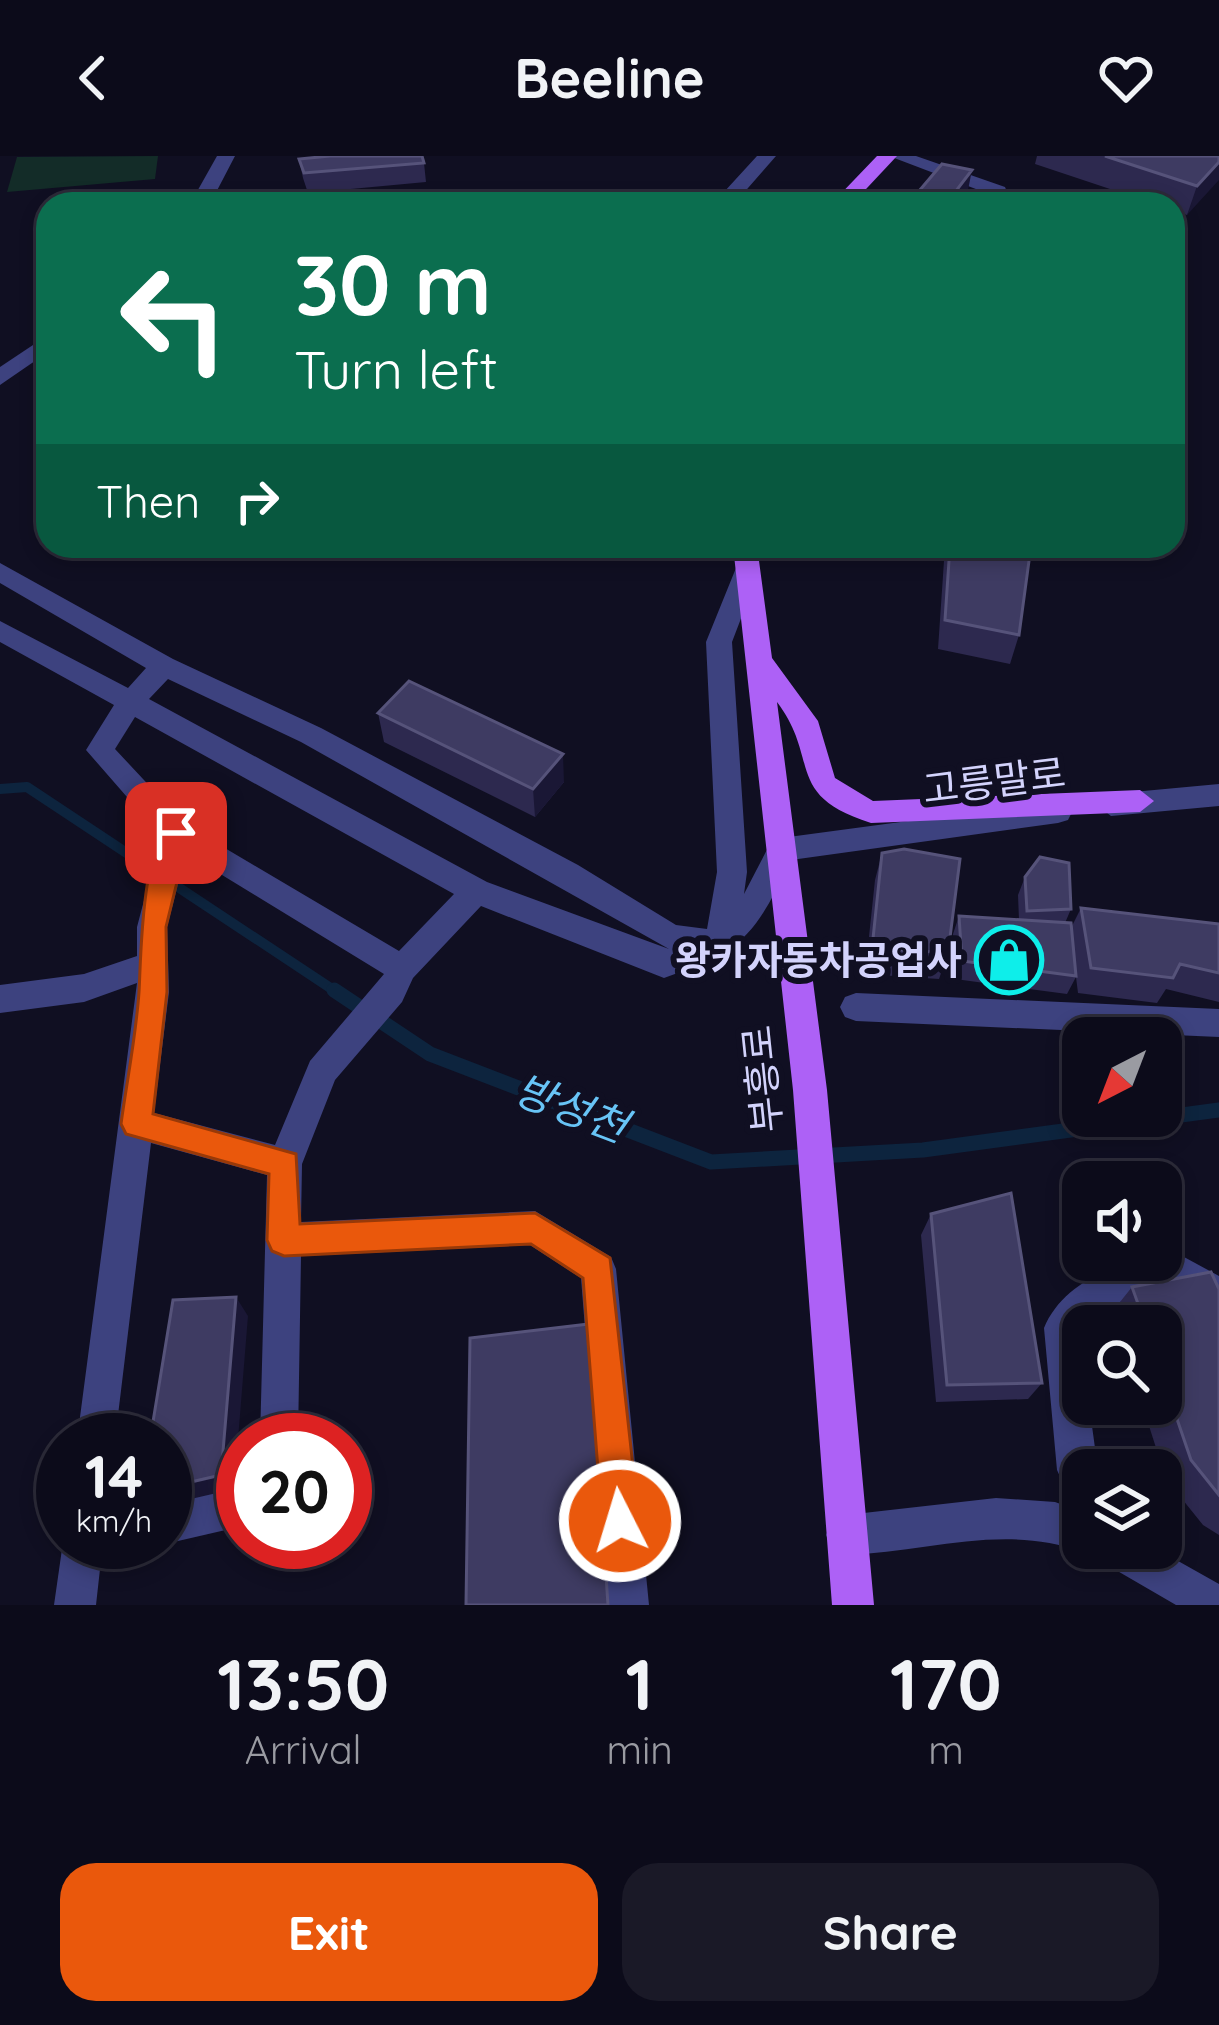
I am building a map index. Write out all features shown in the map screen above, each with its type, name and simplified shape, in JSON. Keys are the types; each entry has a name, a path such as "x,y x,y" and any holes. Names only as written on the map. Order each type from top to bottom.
{"main road":[{"path":"837,192 881,162"},
{"path":"852,192 881,162"},
{"name":"부흥로","path":"745,560 810,1090 848,1580"},
{"path":"754,655 805,723 813,764 825,786 843,802 888,815 1140,801"}],"street":[{"path":"206,192 226,156"},
{"path":"734,192 766,156"},
{"path":"898,156 998,192"},
{"path":"0,378 36,350"},
{"path":"721,944 732,872 719,642 745,560"},
{"path":"0,572 164,665 310,735 567,874 670,937 721,944"},
{"path":"0,630 476,890 664,965 721,944 746,922 781,850"},
{"path":"164,665 130,703 100,749 172,842 396,980"},
{"name":"고릉말로","path":"781,850 1140,801 1219,795"},
{"path":"99,1413 136,1124 153,964 152,927 172,842"},
{"path":"281,1413 285,1164 322,1071 476,890"},
{"path":"0,999 84,988 153,964"},
{"path":"856,1006 1219,1023"},
{"path":"136,1124 285,1164"},
{"path":"284,1240 535,1228 598,1269 628,1605"},
{"path":"1075,1449 1063,1328 1106,1288 1173,1268 1219,1298"},
{"path":"848,1580 996,1518 1062,1522"},
{"path":"75,1605 81,1569"},
{"path":"1153,1569 1216,1605"}],"green space":[{"path":"158,156 155,179 7,192 17,157"}],"building":[{"path":"422,156 424,163 304,173 299,159"},
{"path":"1105,156 1219,156 1219,162 1197,186"},
{"path":"942,164 972,170 955,192 918,192"},
{"path":"949,558 1029,558 1019,635 945,620"},
{"path":"409,681 563,754 533,789 378,713"},
{"path":"904,849 960,859 948,953 872,948 882,853"},
{"path":"1040,857 1069,863 1071,909 1027,911 1025,877"},
{"path":"1081,908 1219,924 1219,973 1180,964 1173,978 1091,968"},
{"path":"959,916 1071,923 1076,976 962,961"},
{"path":"1011,1193 1042,1383 947,1385 931,1214"},
{"path":"1211,1272 1219,1289 1219,1495 1191,1460 1179,1425 1182,1305 1138,1305 1132,1287"},
{"path":"236,1297 226,1413 216,1413 216,1476 192,1482 192,1413 154,1413 173,1300"},
{"path":"589,1324 608,1605 466,1605 470,1338"}],"waterway":[{"name":"방성천","path":"0,789 27,787 338,993"},
{"name":"방성천","path":"334,990 430,1054 711,1162 923,1150 1219,1110"}],"place":[{"name":"왕카자동차공업사","path":"1009,960"}],"route":[{"path":"176,833 152,927 153,992 136,1124 285,1164 284,1240 535,1228 598,1269 620,1521"}]}
